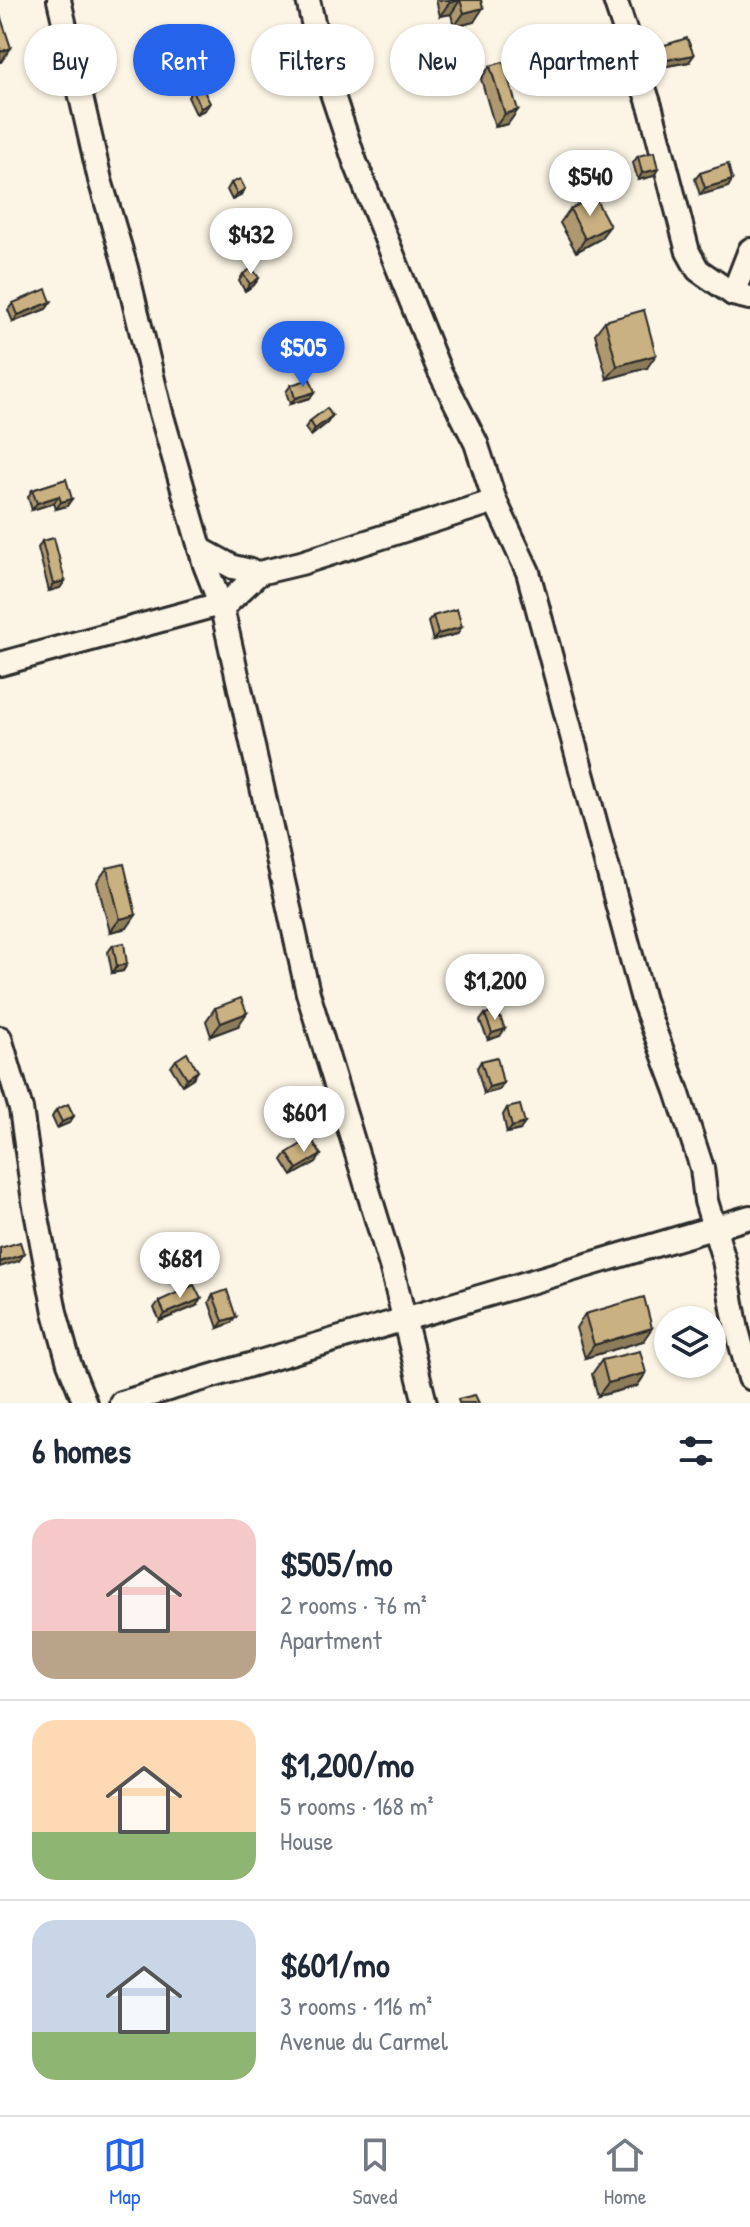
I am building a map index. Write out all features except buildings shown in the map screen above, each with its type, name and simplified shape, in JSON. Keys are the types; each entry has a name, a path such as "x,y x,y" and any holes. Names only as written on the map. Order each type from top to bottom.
{"street":[{"path":"59,0 100,180 126,268 161,413 200,549 221,606 308,993 392,1269 425,1403"},
{"path":"308,0 323,66 354,159 433,357 476,443 495,501 528,572 643,1000 692,1137 748,1369"},
{"path":"615,0 651,109 688,252 698,270 741,296 750,250"},
{"path":"200,549 233,567 259,573 301,563 495,501"},
{"path":"0,664 221,606 259,573"},
{"path":"0,1038 21,1109 55,1312 69,1363 85,1403"},
{"path":"121,1403 750,1217"}]}
